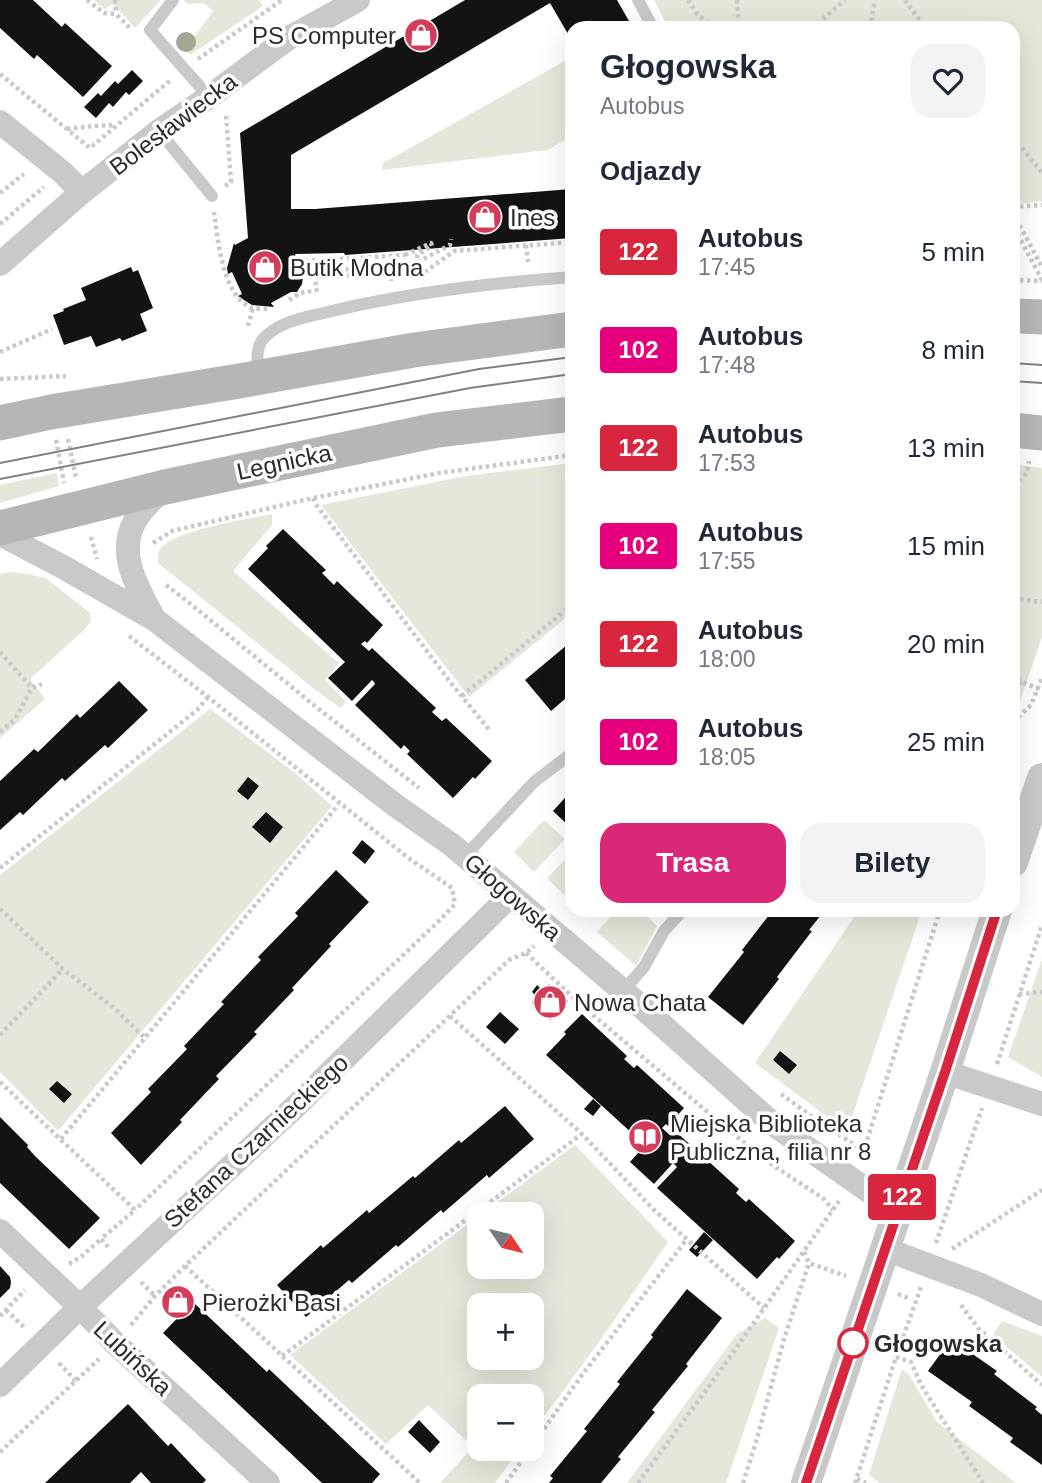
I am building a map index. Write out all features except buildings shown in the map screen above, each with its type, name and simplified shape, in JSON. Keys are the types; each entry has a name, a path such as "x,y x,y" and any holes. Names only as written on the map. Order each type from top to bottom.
{"main road":[{"path":"1020,316 1042,317"},
{"path":"4,420 414,350 565,330"},
{"name":"Legnicka","path":"0,528 165,487 437,430 565,415"}],"street":[{"name":"Bolesławiecka","path":"0,264 82,192 159,131 287,39 358,0"},
{"path":"0,122 62,172 82,192"},
{"name":"Głogowska","path":"154,619 131,573 128,552 136,517 165,487"},
{"name":"Głogowska","path":"0,534 154,619 373,789 452,845 773,1124 877,1197 899,1206"},
{"path":"1020,842 1042,778"},
{"name":"Stefana Czarnieckiego","path":"0,1385 298,1104 510,896"},
{"path":"806,1483 996,917"},
{"path":"945,1072 1042,1104"},
{"name":"Lubińska","path":"0,1231 256,1479"},
{"path":"885,1249 981,1285 1042,1314"}],"lane":[{"path":"173,0 150,30 184,69 217,91"},
{"path":"638,0 649,21"},
{"path":"159,131 212,196"},
{"path":"258,378 258,346 261,340 287,323 365,303 430,291 565,278"},
{"path":"465,856 534,782 565,758"},
{"path":"623,991 644,967 664,931 677,917"}],"path":[{"path":"115,0 116,14"},
{"path":"269,0 275,4"},
{"path":"0,74 90,148 184,69 282,0"},
{"path":"688,0 697,14 706,21"},
{"path":"737,0 738,21"},
{"path":"820,21 845,0"},
{"path":"871,21 875,0"},
{"path":"905,0 920,21"},
{"path":"217,91 231,183 212,196 222,262 237,298 253,308 278,308"},
{"path":"67,129 117,125"},
{"path":"1020,146 1042,173"},
{"path":"1020,207 1042,205"},
{"path":"1020,227 1042,267"},
{"path":"305,261 405,255 431,243 432,246 417,255 418,262 450,245 451,239"},
{"path":"1020,239 1042,281 1020,280"},
{"path":"405,255 405,264 411,272 425,272 454,251 565,242"},
{"path":"526,245 527,253"},
{"path":"312,261 315,281"},
{"path":"391,273 327,277 326,271 405,264"},
{"path":"289,300 300,293 317,290"},
{"path":"0,352 52,329"},
{"path":"0,379 56,377"},
{"path":"67,431 77,484"},
{"path":"54,433 65,487"},
{"path":"1020,479 1027,473 1028,441"},
{"path":"147,546 172,531 313,498 439,472 565,455"},
{"path":"313,498 491,732"},
{"path":"87,526 97,559"},
{"path":"1020,599 1042,602"},
{"path":"187,601 426,793"},
{"path":"463,696 565,611"},
{"path":"111,1250 101,1239 135,1210 455,904 452,888 339,804 120,629"},
{"path":"0,652 32,688"},
{"path":"1020,715 1031,705 1042,678"},
{"path":"1021,682 1039,689"},
{"path":"0,732 15,719 32,688 42,684"},
{"path":"0,868 197,710 208,697"},
{"path":"61,1139 339,804"},
{"path":"0,909 63,969 114,1008 145,1038"},
{"path":"860,1161 938,917"},
{"path":"995,1069 1042,925"},
{"path":"126,1331 185,1266 509,960 526,953 579,1003 711,1115 765,1160 824,1199 833,1210"},
{"path":"0,1035 63,969"},
{"path":"1019,994 1042,992"},
{"path":"450,1016 582,1133 654,1210 764,1308"},
{"path":"0,1082 135,1210"},
{"path":"935,1248 986,1096"},
{"path":"282,1356 582,1133"},
{"path":"951,1250 1042,1190"},
{"path":"638,1483 839,1201"},
{"path":"544,1429 687,1239"},
{"path":"743,1483 783,1339 809,1263 804,1252"},
{"path":"809,1263 846,1276"},
{"path":"185,1266 420,1483"},
{"path":"141,1282 155,1296"},
{"path":"866,1483 856,1481 922,1286"},
{"path":"895,1293 911,1299"},
{"path":"958,1300 978,1328 1042,1385"},
{"path":"6,1310 26,1329"},
{"path":"896,1357 911,1362 921,1385 983,1483"},
{"path":"0,1452 100,1358"},
{"path":"59,1363 76,1381"},
{"path":"506,1483 521,1461"}],"shaded area":[{"path":"94,0 161,0 135,28 113,4 105,9"},
{"path":"183,0 259,0 263,6 190,55 177,39 182,33 195,36 213,11 203,3 188,4"},
{"path":"654,0 1042,0 1042,201 1020,204 1020,21 665,21"},
{"path":"565,61 565,139 548,150 382,170 383,163"},
{"path":"565,464 565,619 469,697 321,505 466,476"},
{"path":"1020,465 1042,468 1042,637 1020,701"},
{"path":"57,473 59,486 0,503 0,485"},
{"path":"272,514 272,525 233,571 339,663 325,680 346,702 340,708 158,563 161,548 181,536 213,526"},
{"path":"11,572 46,578 90,613 91,621 30,679 45,699 0,738 0,574"},
{"path":"210,709 294,772 332,806 58,1131 0,1072 0,875"},
{"path":"544,820 565,839 534,872 514,852"},
{"path":"565,860 565,896 547,878"},
{"path":"611,917 648,917 657,926 636,966 597,932"},
{"path":"854,917 920,917 847,1131 755,1063"},
{"path":"1042,959 1042,1077 1008,1057"},
{"path":"575,1145 668,1242 544,1417 544,1384 467,1384 467,1441 428,1405 386,1444 290,1355 467,1225 467,1279 544,1279 544,1202 497,1202"},
{"path":"765,1318 779,1328 726,1483 627,1483 737,1334"},
{"path":"1002,1321 1042,1336 1042,1377 993,1335"},
{"path":"902,1369 909,1375 937,1422 1016,1483 879,1483 869,1474"},
{"path":"467,1454 467,1461 511,1461 495,1483 440,1483"}],"tram line":[{"path":"0,463 479,369 565,358"},
{"path":"1020,363 1042,365"},
{"path":"0,479 470,388 565,375"},
{"path":"1020,381 1042,383"}],"bus line":[{"name":"122","path":"806,1483 995,917"}],"place":[{"name":"PS Computer","path":"421,35"},
{"name":"Ines","path":"485,217"},
{"name":"Butik Modna","path":"265,267"},
{"name":"Nowa Chata","path":"550,1002"},
{"name":"Miejska Biblioteka Publiczna, filia nr 8","path":"645,1137"},
{"name":"Pierożki Basi","path":"178,1302"},
{"name":"Głogowska","path":"853,1343"}]}
